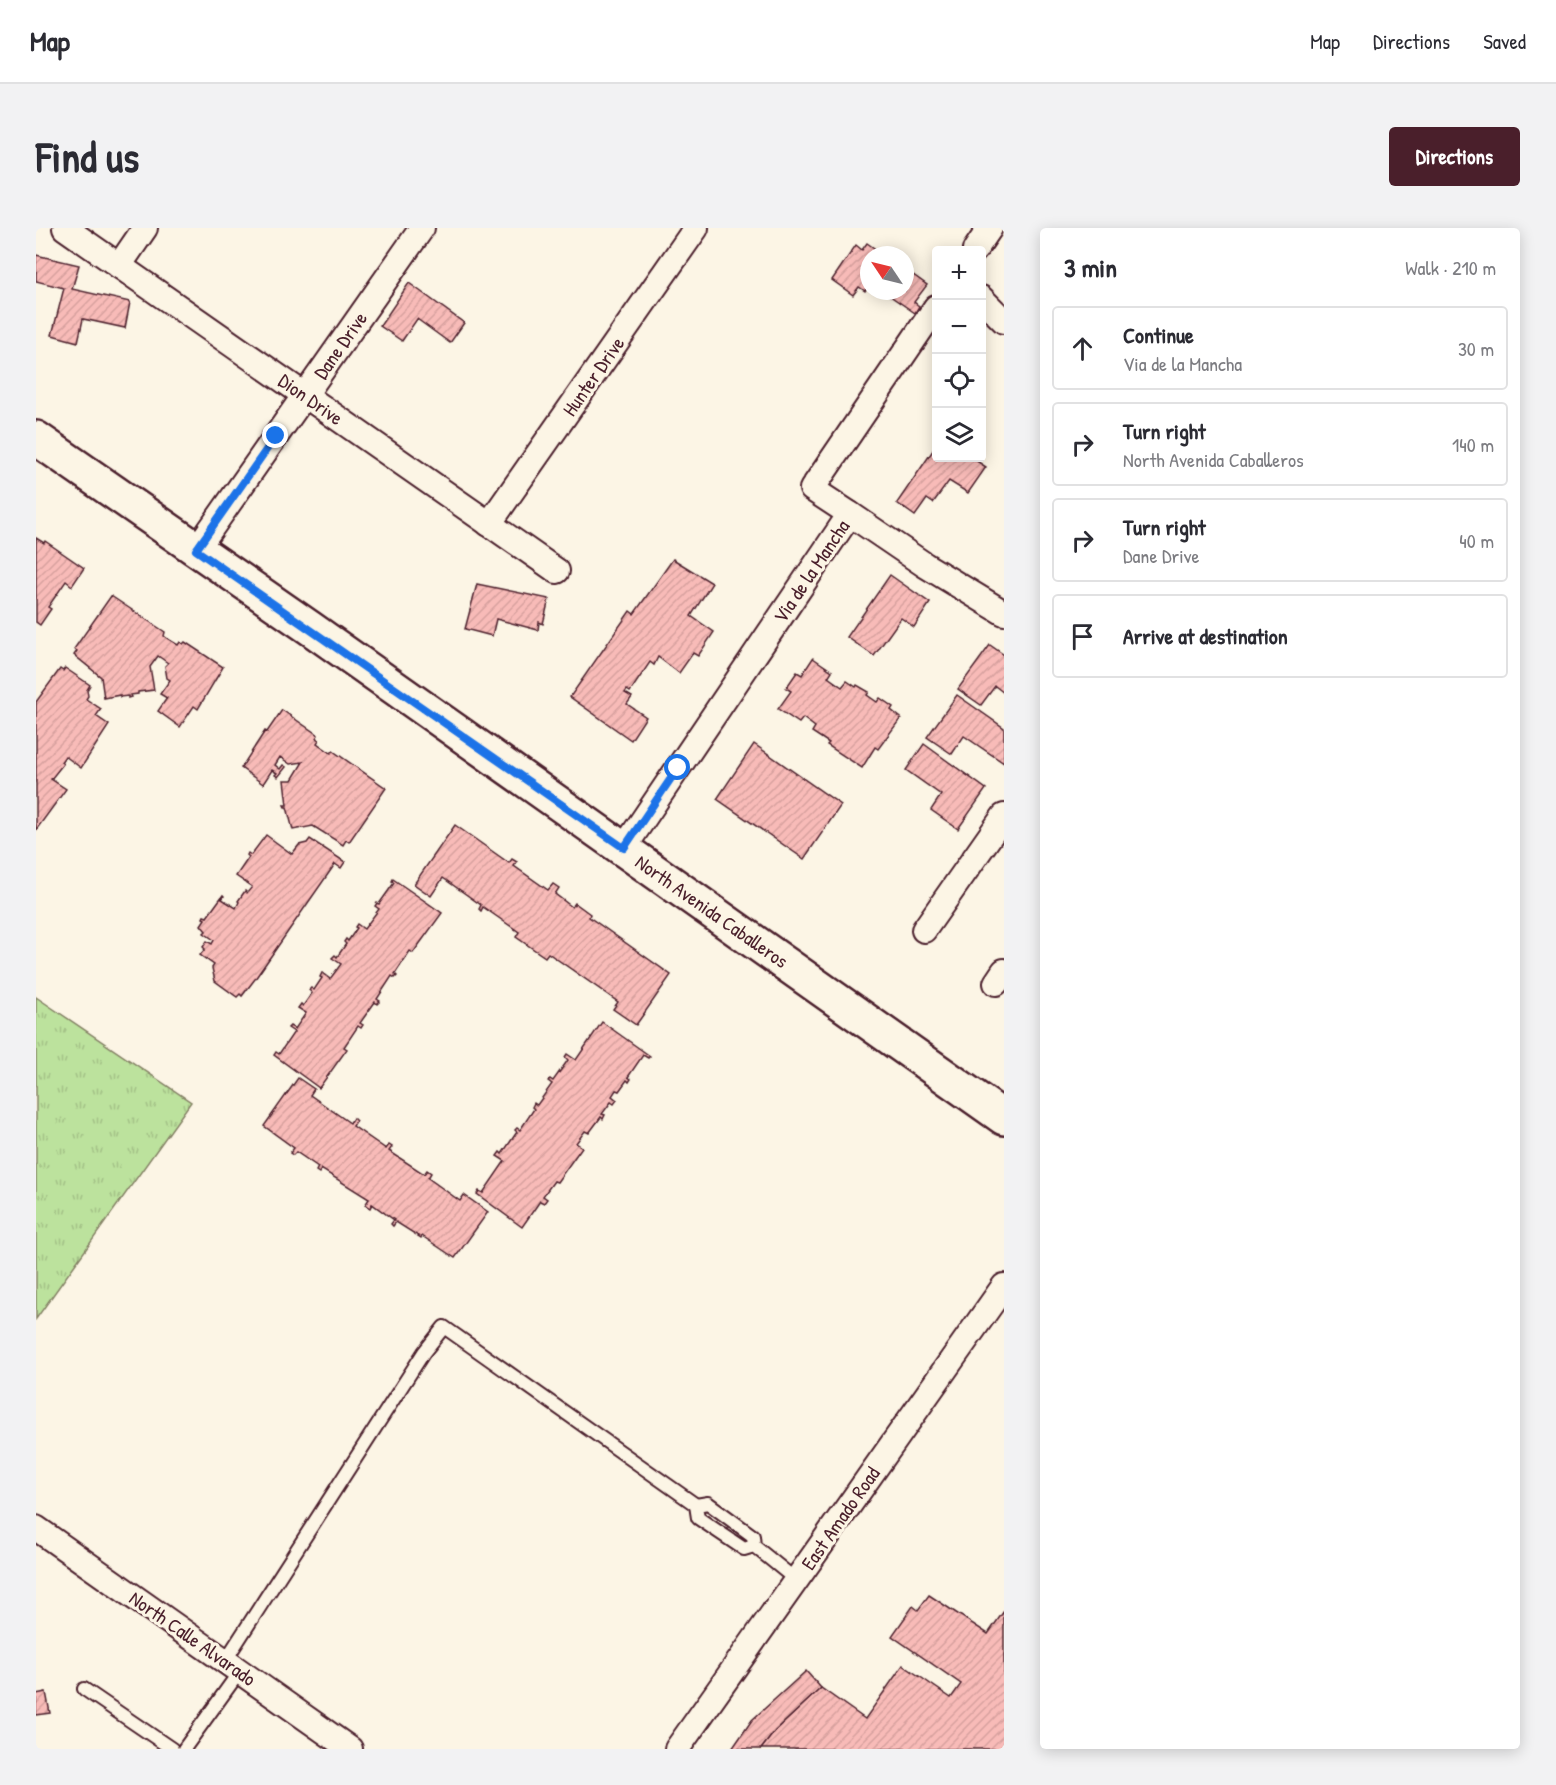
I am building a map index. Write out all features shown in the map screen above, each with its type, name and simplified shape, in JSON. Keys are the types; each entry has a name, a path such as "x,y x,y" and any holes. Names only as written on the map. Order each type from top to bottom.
{"street":[{"name":"Dion Drive","path":"65,228 557,571"},
{"path":"119,266 146,228"},
{"name":"Dane Drive","path":"196,550 422,228"},
{"name":"Hunter Drive","path":"489,524 696,228"},
{"path":"978,246 990,228"},
{"path":"983,300 1004,321"},
{"name":"Via de la Mancha","path":"624,848 850,514 812,489 932,313"},
{"name":"North Avenida Caballeros","path":"36,438 624,848 1004,1118"},
{"path":"850,514 925,565 1004,613"},
{"path":"924,930 1004,816"},
{"name":"East Amado Road","path":"677,1749 1004,1286"},
{"name":"North Calle Alvarado","path":"36,1528 350,1749"}],"lane":[{"path":"184,1749 417,1362 444,1327 696,1505 708,1503 753,1536 754,1546 796,1580"},
{"path":"84,1689 172,1749"}],"green space":[{"path":"36,997 191,1102 36,1319"}],"building":[{"path":"856,245 860,248 860,288 853,295 832,280"},
{"path":"36,255 79,265 72,289 130,302 125,328 83,319 78,342 52,335 64,288 36,281"},
{"path":"914,276 927,285 914,302 919,306 915,313 896,300 914,300"},
{"path":"409,283 464,323 450,343 417,319 402,341 380,326"},
{"path":"932,452 932,462 978,462 986,467 968,493 949,481 933,503 927,499 915,516 897,503"},
{"path":"36,538 44,543 45,541 84,568 72,586 66,581 48,607 51,609 40,625 36,622"},
{"path":"673,559 712,583 691,616 714,632 698,656 693,653 679,673 658,657 654,665 650,662 630,692 627,690 625,693 632,697 627,704 646,717 631,740 570,697 630,611 634,614"},
{"path":"890,575 930,603 914,627 901,618 874,656 847,637"},
{"path":"477,584 549,599 543,624 539,622 538,630 496,619 492,636 465,629"},
{"path":"111,596 165,632 164,636 168,639 178,645 180,642 183,644 185,642 223,667 198,709 194,706 180,727 158,711 167,698 160,694 170,680 167,678 165,666 168,663 158,656 150,667 154,690 138,692 128,698 128,696 120,697 120,695 104,698 101,677 74,655 77,651 74,649"},
{"path":"990,645 1004,655 1004,693 995,686 981,705 958,689"},
{"path":"813,658 832,671 828,677 842,687 847,681 856,687 857,685 869,692 867,695 877,702 880,698 893,707 891,710 901,718 878,749 875,747 862,768 827,745 829,743 812,732 815,727 803,718 799,723 778,709 791,691 786,688 797,672 802,675"},
{"path":"65,668 90,685 86,699 101,709 96,716 109,725 81,768 65,756 61,762 63,764 51,779 66,789 36,830 36,702 60,669 63,671"},
{"path":"957,695 1004,728 1004,763 964,736 952,754 927,737"},
{"path":"282,710 318,735 317,743 331,753 333,751 386,788 349,842 346,840 343,845 313,826 293,830 287,807 284,805 287,805 284,780 292,780 303,762 290,764 280,757 275,765 280,769 283,765 286,767 278,777 275,775 277,773 272,770 263,784 241,768"},
{"path":"754,744 841,805 804,859 717,799"},
{"path":"924,744 986,789 958,829 931,810 941,795 906,770"},
{"path":"455,825 509,863 512,859 517,862 514,866 548,890 553,884 559,888 555,894 572,907 575,903 590,914 589,917 671,975 636,1025 613,1009 618,1002 548,953 545,957 516,937 519,932 483,907 481,911 479,909 481,905 443,878 431,896 414,884"},
{"path":"266,835 292,854 299,845 307,843 310,839 345,862 341,868 335,864 255,979 242,996 240,994 237,997 215,981 212,968 214,965 200,955 207,941 212,944 214,940 204,933 206,931 201,925 205,919 204,916 207,917 223,895 222,899 236,908 245,891 247,893 252,887 236,876 249,857 248,853 251,855"},
{"path":"393,879 442,913 413,953 410,951 395,974 397,976 395,978 392,976 377,999 380,1001 377,1004 375,1002 360,1023 363,1025 361,1028 358,1026 344,1047 347,1049 319,1088 274,1055 276,1052 279,1054 294,1032 288,1028 290,1026 295,1029 306,1013 298,1008 301,1004 303,1006 312,993 309,990 311,988 314,990 322,978 320,977 322,973 330,979 341,964 332,958 335,955 337,957 346,944 344,942 346,939 348,941 357,928 355,927 357,924 364,929 379,909 375,906 379,904 394,883"},
{"path":"602,1022 650,1056 648,1058 643,1055 628,1077 631,1079 629,1082 627,1080 612,1096 617,1100 614,1104 611,1102 602,1114 605,1115 603,1119 601,1117 589,1133 585,1131 576,1143 582,1147 557,1182 554,1181 543,1196 547,1199 544,1203 540,1201 522,1227 477,1194 479,1191 483,1193 505,1161 497,1156 500,1152 502,1154 517,1132 515,1130 517,1128 520,1130 534,1109 532,1107 534,1103 537,1105 552,1084 548,1081 550,1079 553,1081 568,1060 565,1057 567,1054 576,1060"},
{"path":"298,1078 314,1089 310,1095 350,1123 353,1118 356,1121 353,1126 386,1149 389,1145 392,1147 389,1151 424,1174 427,1170 431,1173 428,1178 460,1201 464,1195 488,1212 455,1258 396,1222 393,1226 391,1224 394,1220 372,1204 370,1208 365,1205 369,1199 321,1169 319,1173 316,1171 318,1167 296,1152 293,1155 290,1153 294,1148 264,1126"},
{"path":"929,1595 988,1634 1004,1611 1004,1749 761,1749 775,1731 821,1688 865,1719 903,1665 951,1698 961,1684 892,1636 913,1606 918,1610"},
{"path":"806,1671 821,1688 775,1731 761,1749 732,1749 752,1720"},
{"path":"46,1692 50,1713 36,1715 36,1694"}],"route":[{"path":"276,436 196,550 624,848 678,768"}]}
